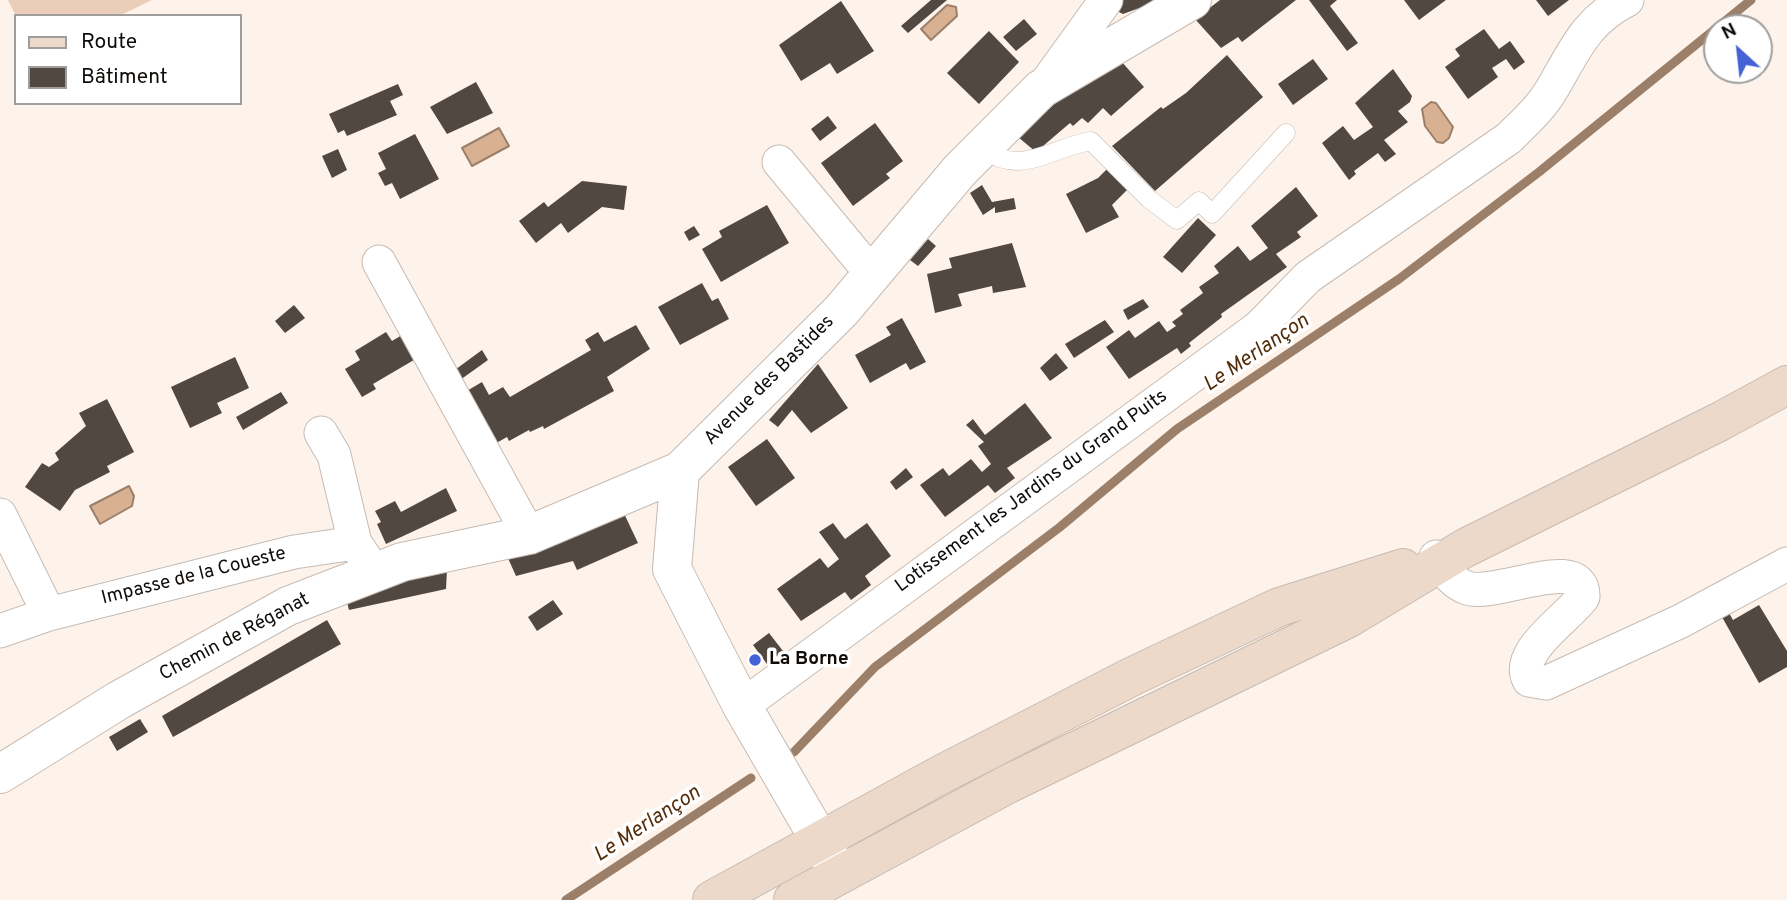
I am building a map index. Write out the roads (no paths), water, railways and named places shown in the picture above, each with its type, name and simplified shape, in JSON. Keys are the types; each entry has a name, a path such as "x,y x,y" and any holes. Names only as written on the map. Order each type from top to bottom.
{"main road":[{"path":"793,900 1007,784 1349,618 1447,556 1707,428 1787,385"},
{"path":"712,900 818,840 1133,676 1279,607 1447,556"}],"street":[{"path":"1041,89 1105,0"},
{"name":"Avenue des Bastides","path":"680,471 841,311 960,170 1041,89 1192,0"},
{"name":"Lotissement les Jardins du Grand Puits","path":"742,706 1259,327 1308,277 1456,172 1509,138 1537,110 1583,36 1602,17 1627,0"},
{"path":"779,162 872,274"},
{"path":"379,262 529,535"},
{"path":"321,433 334,455 365,558"},
{"path":"680,471 672,569 742,706 840,874"},
{"name":"Chemin de Réganat","path":"0,774 119,700 288,606 365,558 402,562 529,535 680,471"},
{"path":"0,515 49,614"},
{"name":"Impasse de la Coueste","path":"0,631 49,614 295,552 365,558"},
{"path":"1447,556 1453,580 1466,588 1479,590 1569,575 1577,580 1583,590 1583,597 1531,651 1525,662 1524,672 1529,680 1535,683 1546,683 1681,621 1787,564"}],"lane":[{"path":"982,149 999,161 1024,163 1091,141 1149,199 1177,220 1199,201 1212,214 1286,133"}],"waterway":[{"name":"Le Merlançon","path":"794,752 875,667 1060,527 1177,429 1399,279 1539,172 1751,0"},
{"name":"Le Merlançon","path":"566,900 751,778"}],"place":[{"name":"La Borne","path":"755,660"}]}
